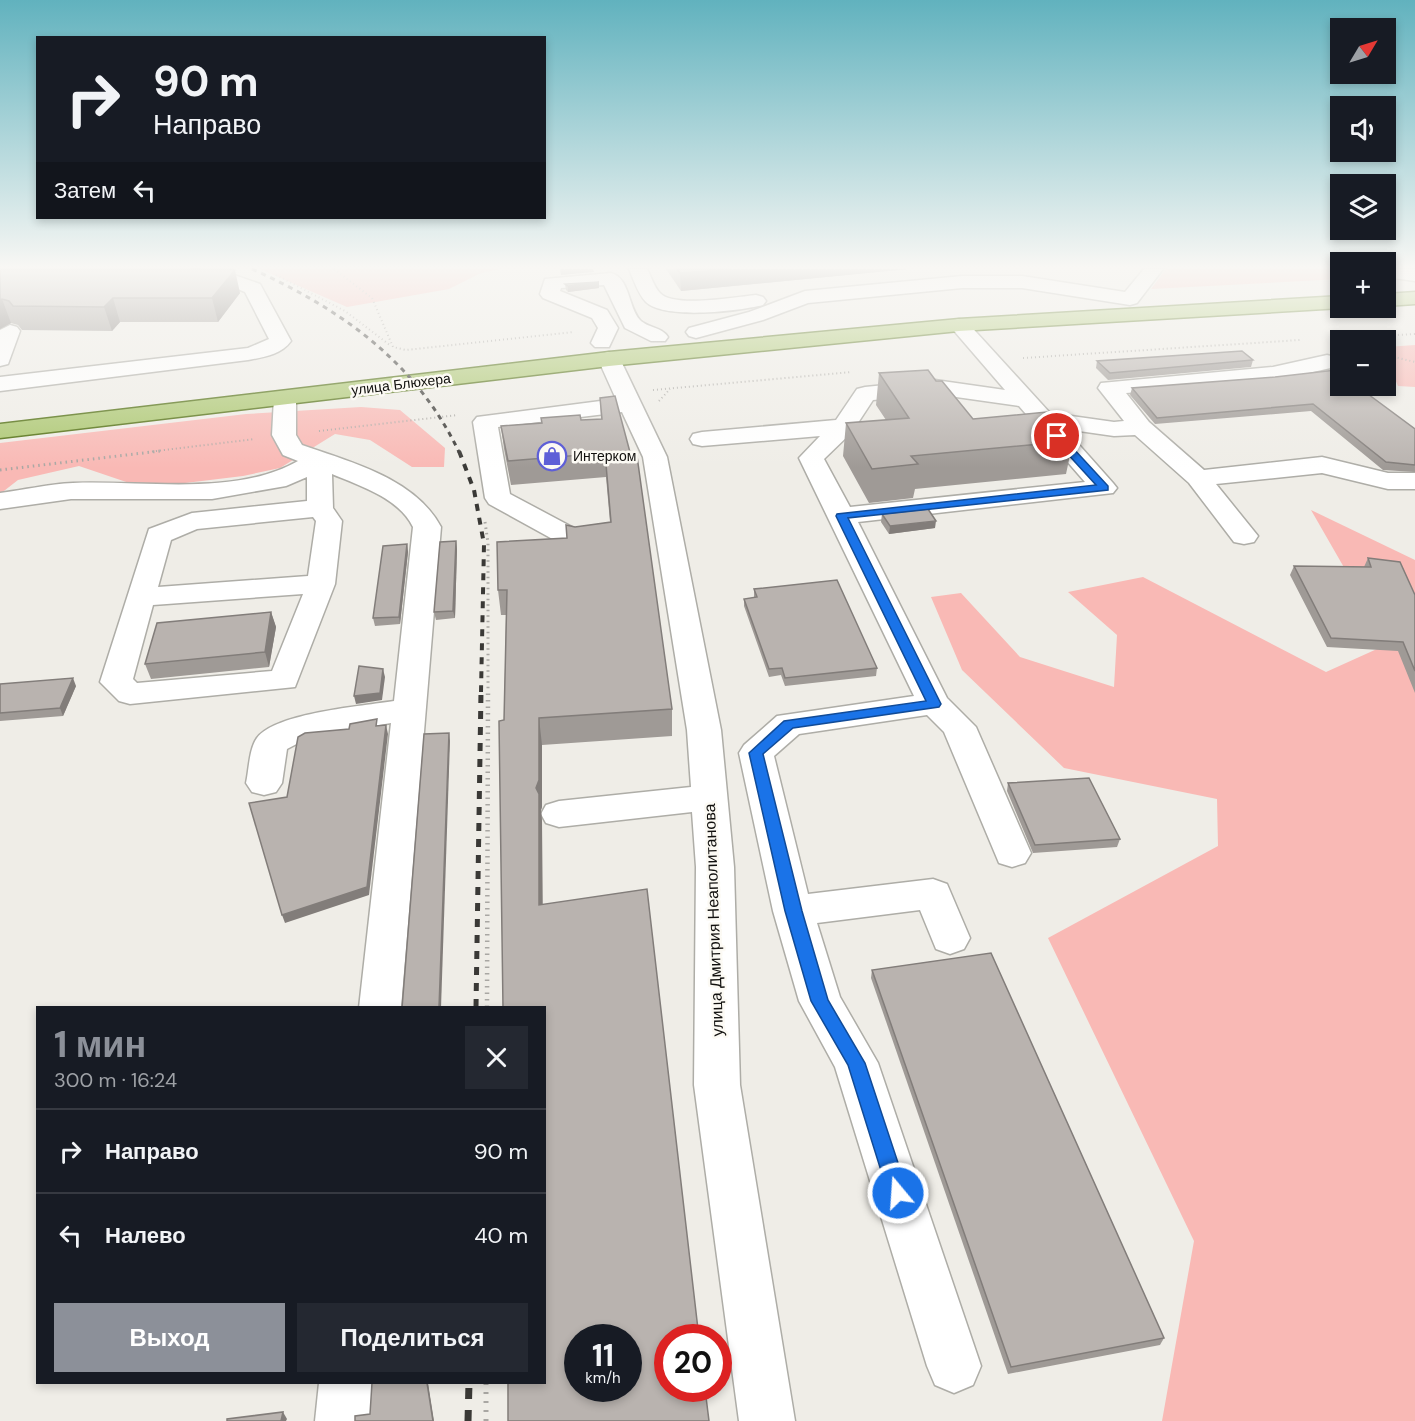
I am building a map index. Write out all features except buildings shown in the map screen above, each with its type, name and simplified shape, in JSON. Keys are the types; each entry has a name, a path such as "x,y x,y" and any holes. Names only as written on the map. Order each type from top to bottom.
{"main road":[{"name":"улица Блюхера","path":"0,412 402,364 615,365 658,337 674,335"},
{"name":"улица Блюхера","path":"0,431 870,335"}],"street":[{"path":"0,359 8,335"},
{"path":"0,384 248,354 269,350 280,341 277,335"},
{"path":"578,541 498,498 483,417 578,410 615,365 606,335"},
{"path":"841,516 1104,488 968,335"},
{"path":"1244,537 1198,478 1141,427 1108,388 1273,374 1327,362"},
{"name":"улица Дмитрия Неаполитанова","path":"615,365 655,457 704,730 715,867 717,1085 767,1421"},
{"path":"1012,853 958,727 934,704 811,458 844,427 865,394 935,387 1114,429 1141,427"},
{"path":"285,398 284,435 292,450 319,459 406,501 419,512 427,527 407,710 380,1006"},
{"path":"702,439 844,427"},
{"path":"0,501 70,491 212,491 286,478 319,459"},
{"path":"319,459 320,508 329,521 321,584 284,680 130,694 116,682 159,535 192,521 320,508"},
{"path":"1198,478 1322,465 1388,481 1415,481"},
{"path":"141,597 321,584"},
{"path":"934,704 789,724 756,753 793,911 820,1001 856,1063 954,1366"},
{"path":"264,783 271,743 304,726 407,710"},
{"path":"559,814 710,798"},
{"path":"793,911 933,894 950,938"},
{"path":"343,1421 346,1384"}],"path":[{"path":"377,335 393,347 406,350 615,365 860,371"},
{"path":"388,335 393,347"},
{"path":"1329,339 1392,335"},
{"path":"990,360 1307,340"},
{"path":"1396,357 1415,362"},
{"path":"450,416 454,427"},
{"path":"0,470 450,416 483,417"},
{"path":"483,511 488,543 487,1006"},
{"path":"486,1384 486,1421"}],"shaded area":[{"path":"1415,345 1415,387 1398,386 1396,346"},
{"path":"361,407 400,410 445,448 444,467 412,467 370,440 335,434 280,468 243,476 144,488 79,466 18,480 0,494 0,443 246,414"},
{"path":"1311,510 1415,560 1415,1421 1162,1421 1194,1241 1048,938 1218,846 1217,799 1064,768 962,670 931,597 961,593 1020,657 1114,687 1117,635 1068,592 1143,577 1326,672 1388,644"}],"railway":[{"path":"364,335 398,365 421,391 459,452"},
{"path":"459,451 474,490 484,544 481,692"},
{"path":"476,1006 481,691"},
{"path":"468,1421 469,1384"}],"place":[{"name":"Интерком","path":"552,456"}],"route":[{"path":"898,1193 856,1063 820,1001 806,958 756,753 789,724 934,704 841,516 1104,488 1057,436"}]}
